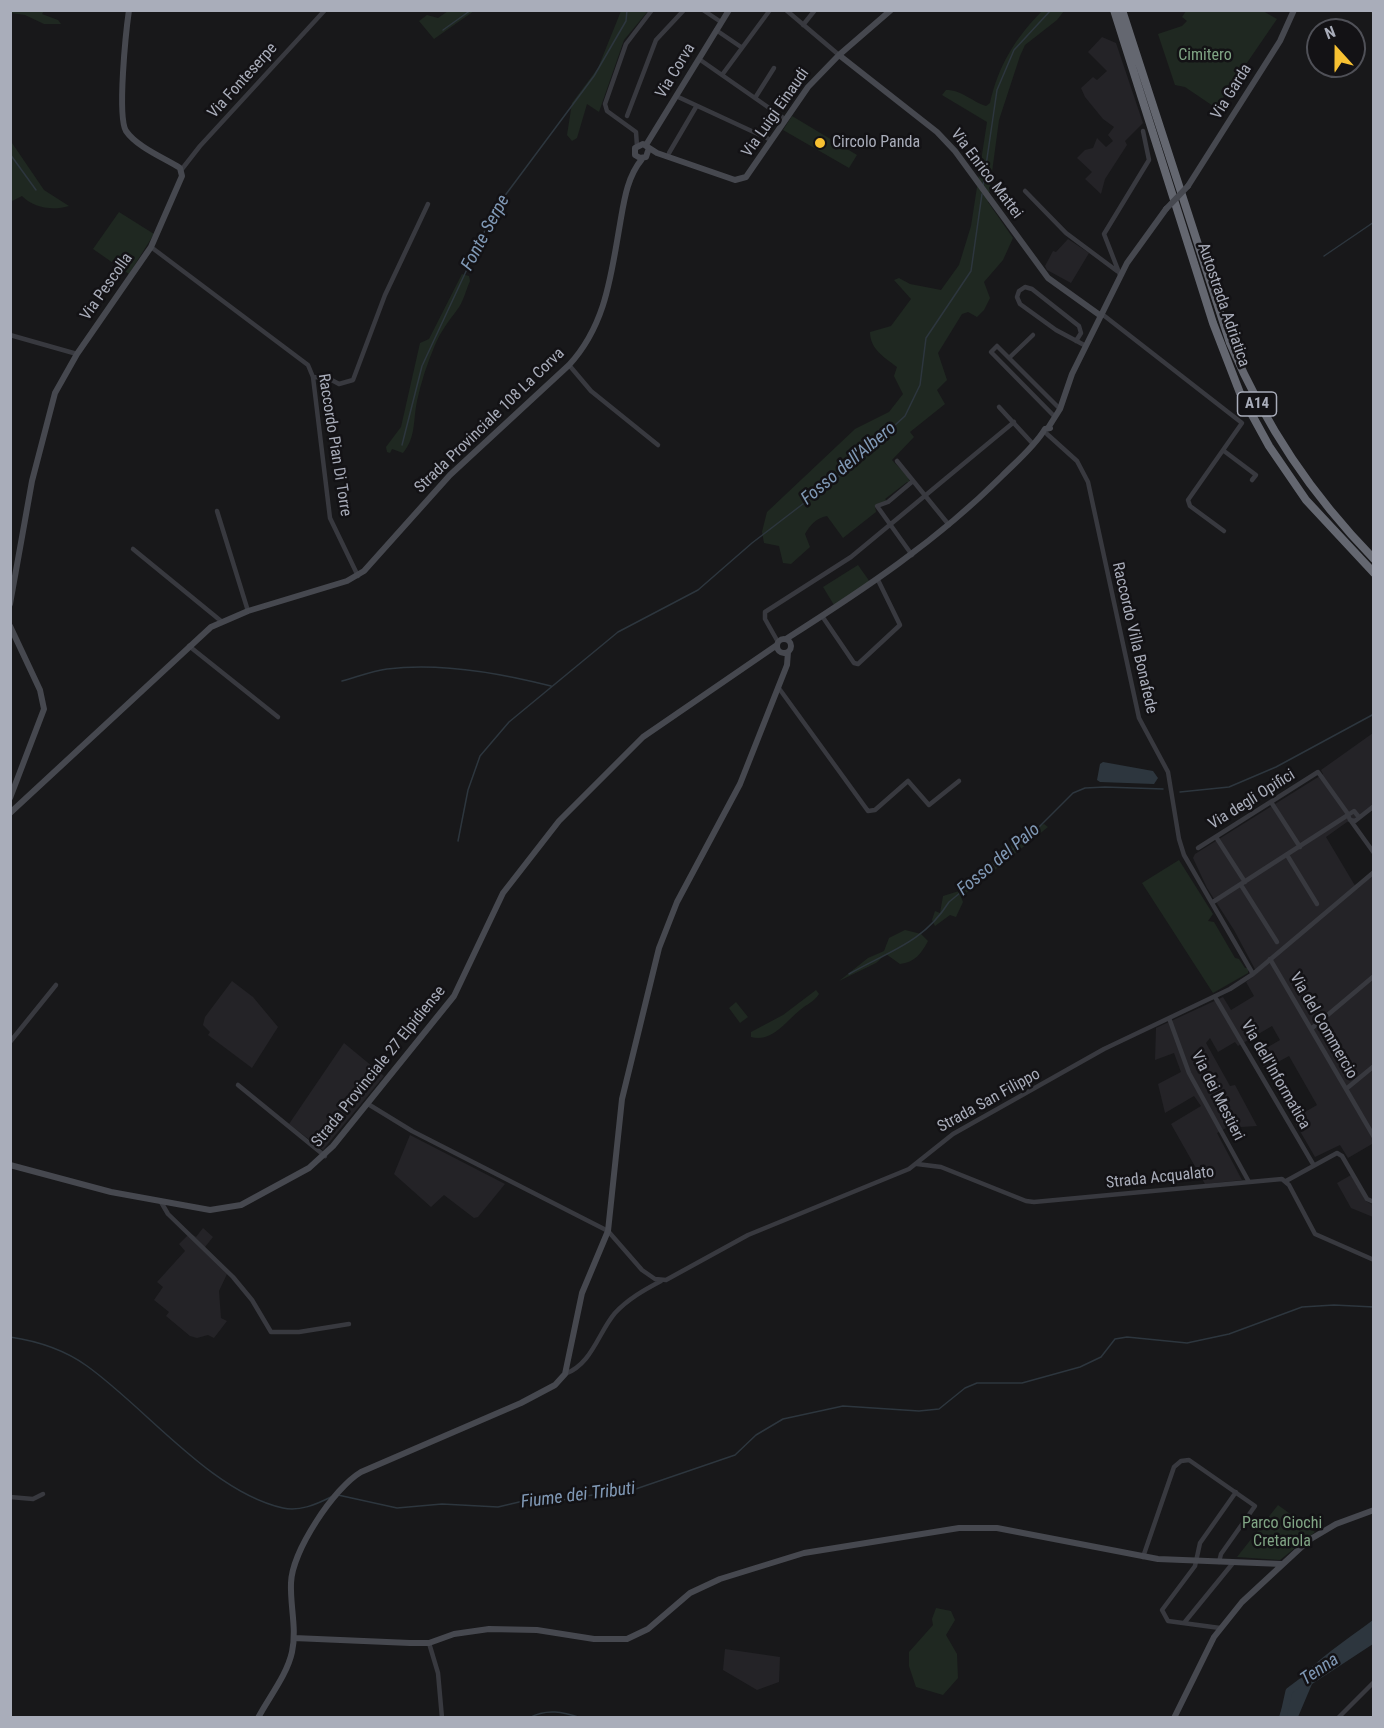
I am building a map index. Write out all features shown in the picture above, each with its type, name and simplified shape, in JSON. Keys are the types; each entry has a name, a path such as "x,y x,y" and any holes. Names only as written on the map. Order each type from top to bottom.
{"highway":[{"name":"Autostrada Adriatica","path":"1114,10 1123,26 1230,343 1250,391 1280,442 1318,498 1374,560"},
{"name":"Autostrada Adriatica","path":"1122,10 1123,26 1213,323 1240,393 1269,446 1306,500 1374,573"}],"street":[{"path":"129,10 125,36 124,125 136,140 182,170"},
{"name":"Via Fonteserpe","path":"182,170 200,146 325,10"},
{"path":"645,147 636,132 607,111 605,104 626,44 652,10"},
{"path":"627,116 656,40 684,10"},
{"path":"703,10 721,22"},
{"name":"Via Corva","path":"645,147 729,10"},
{"path":"722,75 770,10"},
{"name":"Via Enrico Mattei","path":"786,10 937,132 969,171 1048,278 1101,315"},
{"path":"803,25 815,10"},
{"name":"Via Luigi Einaudi","path":"645,147 735,180 750,174 806,89 839,55 891,10"},
{"name":"Via Garda","path":"1188,186 1280,41 1294,10"},
{"path":"716,30 741,47"},
{"path":"699,59 785,119"},
{"path":"755,98 774,68"},
{"path":"675,96 771,140"},
{"path":"669,153 696,107"},
{"path":"618,119 627,116"},
{"path":"627,116 645,147"},
{"path":"1119,273 1104,234 1149,160 1143,131"},
{"path":"639,158 645,147"},
{"name":"Strada Provinciale 108 La Corva","path":"10,813 189,646 221,621 358,576 376,560 450,475 569,365 584,347 602,316 624,200 645,147"},
{"name":"Via Pescolla","path":"10,604 32,481 45,424 58,387 77,354 151,247 182,176 182,170"},
{"name":"Strada Provinciale 27 Elpidiense","path":"10,1165 161,1202 210,1210 241,1205 301,1174 325,1156 454,996 503,892 559,821 643,737 912,555 949,525 1048,431 1060,410 1119,273 1166,209 1188,186"},
{"path":"1025,191 1066,233 1119,273"},
{"path":"313,376 328,378 339,384 353,380 385,295 428,204"},
{"name":"Raccordo Pian Di Torre","path":"151,247 308,365 313,376 330,518 358,576"},
{"path":"1076,341 1081,333 1079,326 1032,289 1025,287 1019,291 1017,297 1020,304 1056,330 1076,341 1086,346"},
{"path":"1101,315 1240,422 1242,426 1188,502 1224,531"},
{"path":"10,335 77,354"},
{"path":"1009,357 1033,335"},
{"path":"1055,417 991,352 997,345 1060,410"},
{"path":"569,365 591,391 658,445"},
{"path":"1021,384 1028,378"},
{"path":"999,407 1033,444"},
{"path":"258,1718 286,1668 294,1638 292,1570 300,1550 340,1489 361,1472 520,1403 555,1385 566,1374 582,1293 608,1231 622,1099 659,948 677,902 740,784 787,665 781,644 765,619 764,613 851,557 1014,422"},
{"name":"Raccordo Villa Bonafede","path":"1048,431 1081,466 1088,482 1140,719 1168,772 1184,855 1253,974"},
{"path":"1224,451 1256,475 1252,480"},
{"path":"897,461 949,525"},
{"path":"912,555 877,506 888,502 913,481"},
{"path":"217,511 248,611"},
{"path":"133,549 221,621"},
{"path":"822,616 854,663 858,664 900,625 878,580"},
{"path":"10,626 40,690 44,709 10,798"},
{"name":"Strada Provinciale 27 Elpidiense","path":"781,644 791,645 800,631"},
{"path":"189,646 278,717"},
{"path":"778,687 868,811 874,810 908,781 929,805 959,781"},
{"name":"Via degli Opifici","path":"1198,848 1318,772 1344,809 1353,816"},
{"path":"1271,802 1300,847"},
{"path":"1213,902 1300,847 1374,806"},
{"path":"1353,816 1361,836 1374,853"},
{"path":"1216,837 1277,942"},
{"path":"1287,855 1317,904"},
{"name":"Strada San Filippo","path":"566,1374 581,1365 620,1308 661,1281 748,1235 917,1164 953,1134 1104,1049 1215,997 1253,974 1374,872"},
{"name":"Via del Commercio","path":"1270,959 1374,1137"},
{"path":"1311,1029 1374,976"},
{"path":"10,1042 57,986"},
{"name":"Via dell'Informatica","path":"1215,997 1313,1164"},
{"name":"Via dei Mestieri","path":"1168,1018 1189,1073 1249,1182"},
{"path":"1346,1089 1374,1066"},
{"path":"238,1085 325,1156"},
{"path":"368,1104 412,1131 608,1231 642,1270 661,1281"},
{"path":"1374,1202 1367,1199 1340,1154 1331,1154 1286,1181 1315,1234 1374,1260"},
{"name":"Strada Acqualato","path":"917,1164 941,1167 1030,1202 1278,1179 1286,1181"},
{"path":"161,1202 168,1214 243,1289 271,1332 299,1332 348,1324"},
{"path":"1143,1557 1172,1472 1180,1461 1193,1462 1255,1506 1221,1554 1219,1562"},
{"path":"1220,1628 1168,1621 1162,1610 1198,1561 1200,1543 1236,1492"},
{"path":"10,1497 33,1500 43,1494"},
{"path":"1174,1718 1220,1628 1242,1602 1282,1564 1321,1532 1374,1510"},
{"path":"294,1638 429,1643 454,1634 489,1629 537,1630 594,1639 627,1639 648,1629 690,1593 720,1579 804,1553 946,1529 997,1528 1143,1557 1282,1564"},
{"path":"1184,1623 1233,1563"},
{"path":"1261,1564 1275,1571"},
{"path":"1271,1564 1275,1571"},
{"path":"429,1643 438,1673 442,1718"},
{"path":"1338,1718 1374,1682"}],"shaded area":[{"path":"1102,37 1116,43 1143,123 1125,141 1127,145 1105,179 1101,194 1085,179 1092,172 1077,158 1085,150 1093,148 1097,138 1106,147 1113,141 1108,135 1114,127 1103,119 1085,97 1081,88 1093,77 1097,80 1107,71 1088,52"},
{"path":"1068,239 1089,253 1071,283 1047,270 1045,266 1053,251 1056,252"},
{"path":"1373,733 1373,810 1361,818 1347,822 1326,837 1357,889 1373,875 1373,1147 1372,1144 1348,1158 1340,1145 1315,1157 1293,1119 1317,1105 1289,1056 1265,1069 1256,1054 1280,1040 1272,1026 1238,1046 1235,1042 1218,1052 1210,1038 1206,1043 1230,1086 1235,1085 1257,1126 1226,1128 1217,1133 1242,1180 1205,1184 1171,1124 1201,1106 1194,1096 1165,1113 1158,1084 1181,1072 1174,1053 1155,1060 1156,1028 1223,997 1231,1010 1254,996 1246,982 1257,973 1234,930 1207,888 1193,858 1195,854 1323,774 1321,770"},
{"path":"232,981 253,997 278,1027 252,1068 208,1035 210,1032 203,1025 205,1017"},
{"path":"344,1043 384,1076 323,1150 289,1124"},
{"path":"410,1135 505,1184 478,1217 474,1218 444,1195 431,1207 394,1174"},
{"path":"1351,1175 1366,1201 1373,1205 1373,1217 1351,1208 1337,1183"},
{"path":"203,1228 213,1237 205,1247 227,1274 219,1291 221,1318 227,1321 214,1338 208,1335 197,1338 190,1336 166,1316 169,1312 154,1300 163,1287 157,1282 185,1251 179,1244 190,1233 196,1237"},
{"path":"725,1649 780,1657 779,1682 757,1690 723,1670"}],"green space":[{"path":"11,10 44,11 42,14 58,20 61,24 44,24 25,15 11,13"},
{"path":"448,11 474,11 434,39 419,21 427,15 438,18"},
{"path":"621,11 648,11 624,40 599,112 587,104 577,138 572,141 567,135 572,103 598,68"},
{"path":"1042,11 1064,11 1057,20 1025,45 1020,56 999,120 988,202 1013,238 1003,260 984,282 990,298 984,310 977,317 968,312 962,314 938,353 947,380 937,390 945,404 910,432 914,437 892,460 908,477 910,483 907,482 885,499 887,501 875,506 876,512 843,538 827,516 817,520 805,534 810,547 791,564 783,563 779,546 764,543 762,532 767,512 855,429 889,412 903,394 894,376 897,367 875,348 870,332 891,326 911,299 894,280 899,278 910,284 941,290 959,265 971,226 987,122 942,95 946,90 952,90 986,106 990,103 993,89 1009,53"},
{"name":"Cimitero","path":"1186,11 1263,11 1277,19 1216,108 1185,87 1175,85 1158,34 1182,26 1187,21 1182,17"},
{"name":"Circolo Panda","path":"792,116 857,155 849,168 783,130"},
{"path":"10,140 44,190 69,206 44,207 22,196 12,201"},
{"path":"119,212 154,234 129,274 93,249"},
{"path":"462,274 469,276 470,281 461,304 440,335 429,359 422,380 410,441 403,453 392,449 390,453 387,452 386,447 401,427 420,343 429,339"},
{"path":"858,565 870,582 834,605 823,587"},
{"path":"1044,824 1048,827 961,897 963,902 956,917 950,915 935,926 932,920 935,911 940,913 943,896 959,891 1029,830"},
{"path":"1179,860 1213,914 1208,921 1214,922 1235,958 1239,959 1245,968 1248,968 1248,973 1213,993 1142,883"},
{"path":"905,930 921,934 928,941 914,959 900,964 886,954 876,963 839,981 868,958 884,951 889,938"},
{"path":"816,990 819,994 815,999 778,1030 766,1037 751,1037 751,1032 783,1015"},
{"path":"736,1002 748,1017 740,1023 729,1008"},
{"name":"Parco Giochi Cretarola","path":"1278,1505 1315,1532 1280,1560 1237,1557"},
{"path":"936,1608 951,1611 955,1620 946,1635 957,1654 958,1678 943,1695 916,1687 909,1666 909,1652 933,1625 932,1619"}],"water":[{"path":"1103,762 1153,771 1158,778 1154,784 1100,782 1097,780 1100,764"},
{"name":"Tenna","path":"1373,1620 1373,1644 1312,1684 1298,1717 1279,1717 1285,1701 1305,1674 1331,1651"}],"waterway":[{"name":"Fonte Serpe","path":"443,30 471,10"},
{"name":"Fonte Serpe","path":"402,445 422,366 495,209 594,76 626,21 627,10"},
{"name":"Fosso dell'Albero","path":"983,186 997,90 1014,50 1051,10"},
{"path":"10,154 36,190"},
{"name":"Fosso dell'Albero","path":"458,841 468,790 480,756 509,722 618,632 698,590 752,543 838,477 905,416 920,385 926,338 971,271 982,194"},
{"path":"1324,256 1374,222"},
{"name":"Fosso dell'Albero","path":"342,681 387,669 428,667 491,673 551,686"},
{"name":"Fosso del Palo","path":"1180,792 1229,787 1276,767 1374,714"},
{"name":"Fosso del Palo","path":"849,974 916,937 939,916 949,902 1035,831 1073,793 1085,788 1105,787 1163,789"},
{"name":"Fiume dei Tributi","path":"338,1495 397,1508 442,1504 498,1507 536,1498 562,1500 611,1492 624,1493 735,1455 756,1435 783,1419 843,1406 919,1411 939,1409 965,1388 977,1383 1022,1383 1080,1367 1101,1357 1115,1339 1127,1337 1187,1343 1229,1334 1302,1307 1334,1305 1374,1307"},
{"name":"Fiume dei Tributi","path":"10,1337 50,1347 78,1360 205,1467 230,1485 256,1499 283,1508 295,1509 314,1505 331,1497"},
{"name":"Tenna","path":"1283,1718 1289,1691 1301,1682"},
{"path":"529,1718 542,1713 555,1712 581,1718"}],"place":[{"name":"Circolo Panda","path":"820,143"}]}
